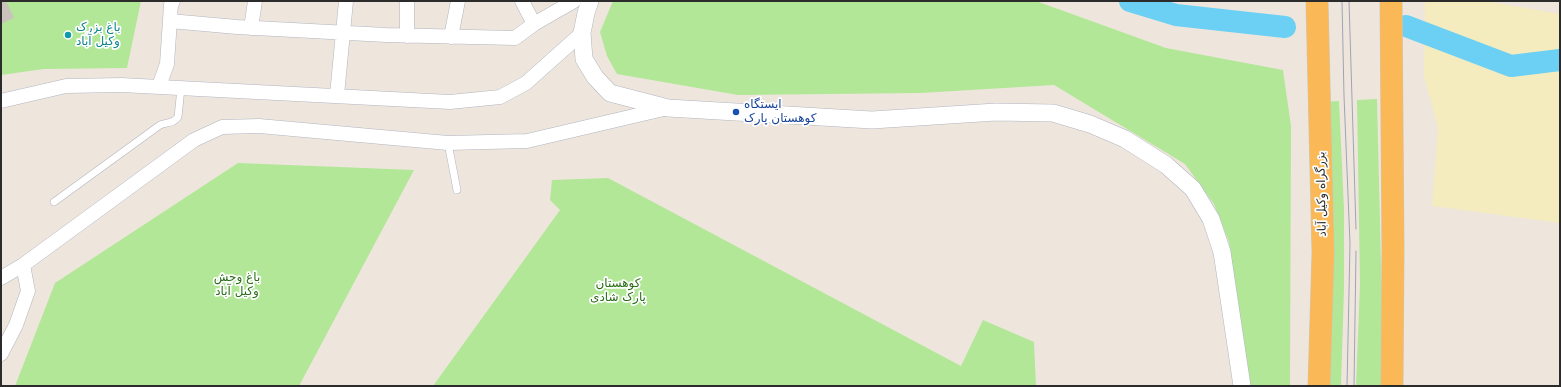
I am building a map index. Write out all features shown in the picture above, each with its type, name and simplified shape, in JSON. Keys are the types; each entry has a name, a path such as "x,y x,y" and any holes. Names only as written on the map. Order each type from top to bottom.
{"highway":[{"name":"بزرگراه وکیل آباد","path":"1317,1 1323,253 1320,386"},
{"path":"1391,1 1393,250 1392,386"}],"street":[{"path":"159,86 167,64 171,5 173,1"},
{"path":"252,28 255,1"},
{"path":"337,95 346,1"},
{"path":"406,36 407,1"},
{"path":"451,37 458,1"},
{"path":"522,1 534,24"},
{"path":"170,21 252,28 342,33 515,38 534,24 574,1"},
{"path":"590,1 582,33 584,59 595,77 610,93 668,108 872,120 996,112 1053,113 1090,124 1125,139 1166,165 1193,189 1211,219 1222,252 1242,386"},
{"path":"1,101 66,86 121,85 450,102 500,97 526,83 582,33"},
{"path":"1,278 22,265 194,140 222,127 260,126 448,143 527,141 668,108"},
{"path":"1,354 16,325 28,291 22,265"}],"lane":[{"path":"54,202 160,125 172,123 176,120 178,117 181,88"},
{"path":"448,143 457,190"}],"green space":[{"name":"باغ بزرک وکیل آباد","path":"1,1 141,1 127,68 44,69 1,75"},
{"path":"613,1 1036,1 1166,48 1283,70 1291,126 1290,386 1249,386 1229,242 1214,204 1185,164 1054,85 921,93 738,95 617,74 607,56 600,32"},
{"path":"1377,99 1383,346 1382,386 1356,386 1360,284 1357,100"},
{"path":"1339,101 1344,209 1344,289 1341,386 1323,386 1320,102"},
{"name":"باغ وحش وکیل آباد","path":"238,163 414,170 299,386 15,386 55,283"},
{"name":"کوهستان پارک شادی","path":"608,178 961,366 983,320 1034,342 1036,386 433,386 560,210 550,200 552,180"}],"sand":[{"path":"1425,1 1486,1 1560,14 1560,223 1432,206 1438,128 1424,76"}],"building":[{"path":"1,1 6,1 14,18 1,24"}],"waterway":[{"path":"1130,1 1176,15 1285,27"},
{"path":"1406,26 1511,66 1560,60"}],"tram line":[{"path":"1342,1 1350,244 1347,386"},
{"path":"1349,1 1356,229"},
{"path":"1354,386 1356,251"}],"place":[{"name":"باغ بزرک وکیل آباد","path":"68,35"},
{"name":"ایستگاه کوهستان پارک","path":"736,112"}]}
